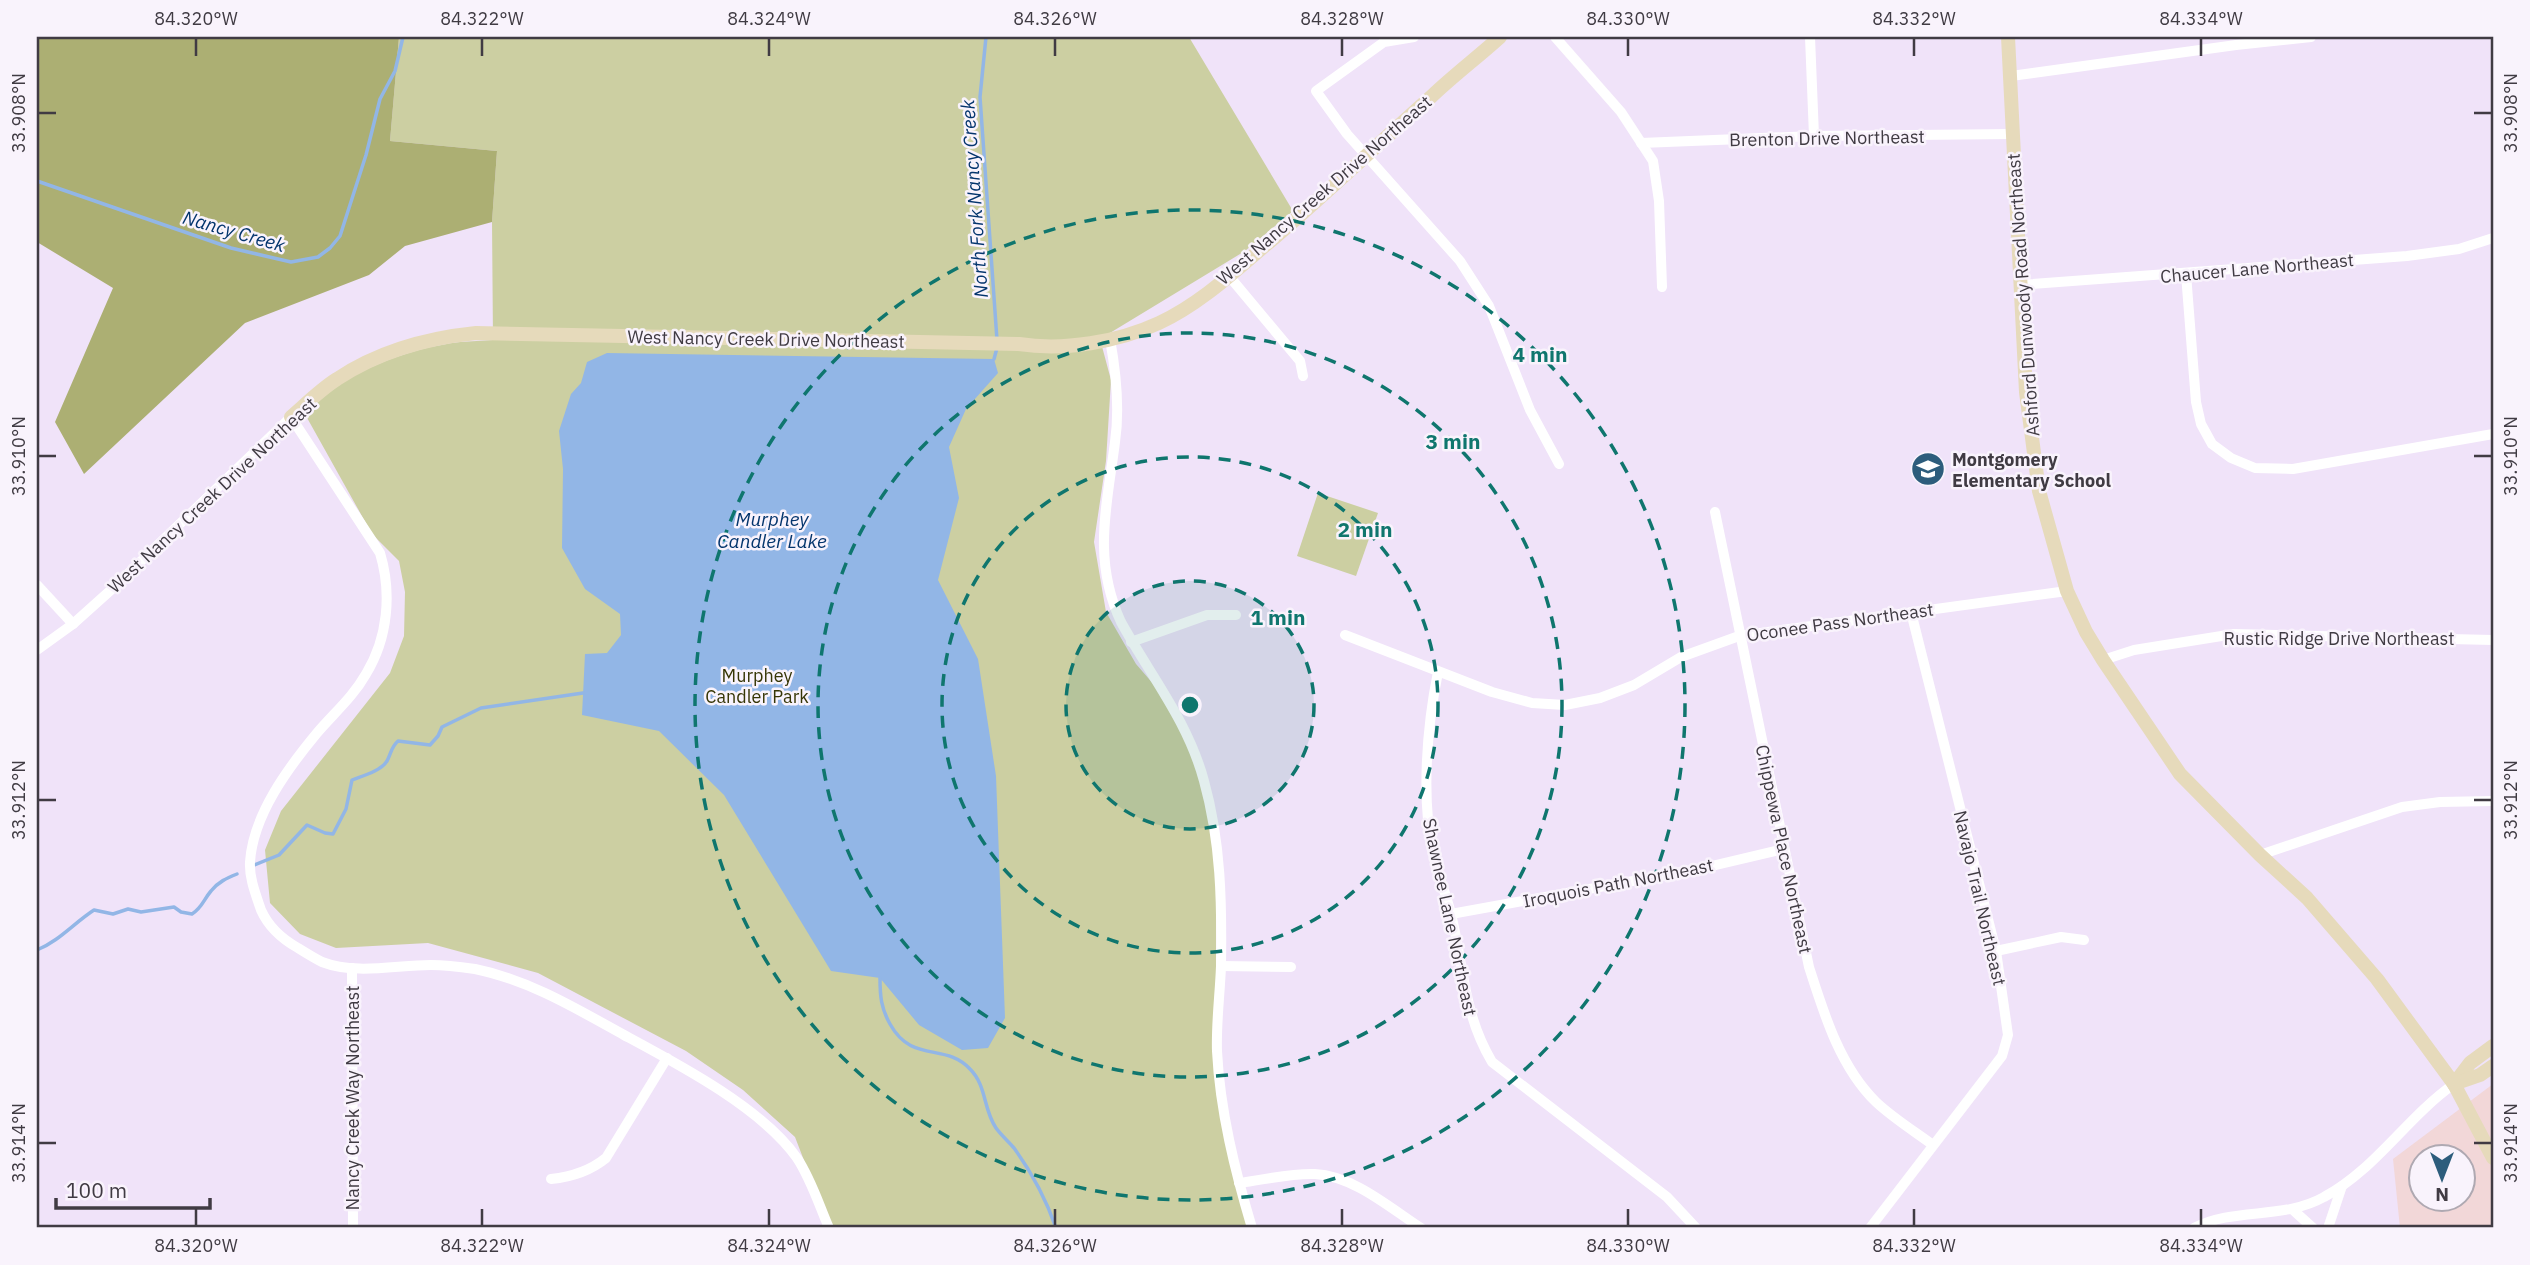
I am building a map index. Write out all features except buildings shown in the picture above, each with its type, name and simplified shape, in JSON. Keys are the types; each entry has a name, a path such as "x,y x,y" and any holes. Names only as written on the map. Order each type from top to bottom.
{"main road":[{"name":"West Nancy Creek Drive Northeast","path":"291,417 335,380 374,358 437,338 475,332 1057,346 1132,334 1174,315 1229,276 1500,37"},
{"name":"Ashford Dunwoody Road Northeast","path":"2008,37 2026,392 2039,491 2067,591 2086,632 2103,660 2180,774 2307,898 2377,979 2454,1084 2493,1158"},
{"path":"2454,1084 2470,1063 2493,1046"},
{"path":"2454,1084 2480,1075 2493,1066"}],"street":[{"path":"1414,37 1384,43 1316,91 1366,157 1460,261 1489,306 1530,410 1559,464"},
{"path":"1555,37 1621,112 1653,161 1659,201 1662,287"},
{"path":"1810,37 1814,136"},
{"path":"2011,76 2235,41 2311,37"},
{"name":"Brenton Drive Northeast","path":"1641,143 1814,136 2013,134"},
{"name":"Chaucer Lane Northeast","path":"2020,285 2407,256 2459,249 2493,238"},
{"path":"2186,274 2200,424 2212,444 2231,458 2255,468 2293,469 2493,434"},
{"path":"1229,276 1300,361 1303,376"},
{"path":"1110,339 1117,413 1102,543 1109,591 1132,642 1185,728 1204,779 1219,852 1221,966 1217,1048 1220,1093 1239,1183 1252,1228"},
{"path":"291,417 380,553 388,593 377,653 367,674 296,760 271,798 255,834 250,863 254,891 263,914 274,931 323,962 352,968 433,965 475,970 554,996 713,1086 766,1126 797,1158 829,1228"},
{"name":"West Nancy Creek Drive Northeast","path":"37,650 74,624 291,417"},
{"name":"Chippewa Place Northeast","path":"1715,512 1809,967 1844,1060 1861,1085 1877,1103 1933,1145"},
{"path":"37,585 74,624"},
{"name":"Oconee Pass Northeast","path":"1345,635 1438,672 1532,703 1565,705 1600,698 1633,685 1681,657 1739,636 2067,591"},
{"name":"Navajo Trail Northeast","path":"1870,1228 2002,1056 2008,1035 1996,951 1911,612"},
{"path":"1132,642 1207,615 1236,615"},
{"name":"Rustic Ridge Drive Northeast","path":"2103,660 2134,650 2234,634 2493,640"},
{"name":"Shawnee Lane Northeast","path":"1438,672 1429,715 1427,807 1433,852 1451,914 1472,1021 1492,1062 1667,1196 1696,1228"},
{"path":"2260,855 2402,807 2440,802 2493,801"},
{"name":"Iroquois Path Northeast","path":"1451,914 1699,869 1784,849"},
{"path":"1996,951 2061,937 2084,940"},
{"path":"1221,966 1291,967"},
{"name":"Nancy Creek Way Northeast","path":"352,968 353,1228"},
{"path":"551,1179 570,1177 598,1165 606,1158 667,1058"},
{"path":"2194,1228 2237,1215 2292,1209 2325,1197 2342,1186 2383,1150 2430,1101 2454,1084"},
{"path":"1239,1183 1294,1174 1318,1174 1349,1183 1421,1228"},
{"path":"2328,1228 2342,1186"},
{"path":"2292,1209 2313,1228"}],"shaded area":[{"path":"2493,1084 2493,1228 2400,1228 2393,1159 2408,1148 2408,1212 2478,1212 2478,1142 2416,1142"}],"green space":[{"path":"37,37 399,37 390,141 497,151 492,222 405,246 369,275 245,323 84,474 55,422 113,288 37,242"},
{"name":"Murphey Candler Park","path":"399,37 1189,37 1293,211 1245,251 1100,339 1111,380 1106,461 1094,542 1106,612 1136,664 1181,716 1211,809 1216,867 1216,1012 1228,1122 1248,1228 830,1228 795,1137 743,1090 686,1051 538,973 428,943 336,948 300,934 270,903 265,850 281,811 390,673 404,636 405,592 399,561 372,534 306,416 336,387 376,365 440,345 493,340 492,222 497,151 390,141"},
{"path":"1318,493 1378,513 1356,576 1297,556"}],"water":[{"name":"Murphey Candler Lake","path":"607,353 994,359 998,373 966,409 949,447 959,498 938,580 978,659 996,776 1005,1018 988,1048 962,1050 919,1025 880,978 831,971 724,795 659,731 582,715 585,654 607,653 621,635 620,614 585,589 562,548 563,469 559,431 571,394 581,383 587,362"}],"waterway":[{"name":"Nancy Creek","path":"37,181 231,248 291,262 318,257 340,236 366,155 380,99 395,71 403,37"},
{"name":"North Fork Nancy Creek","path":"986,37 980,97 997,340"},
{"name":"North Fork Nancy Creek","path":"994,359 997,348"},
{"path":"252,866 279,855 307,825 333,834 346,809 352,780 384,765 398,741 430,745 442,727 481,708 583,693"},
{"path":"37,950 94,910 113,914 128,909 141,912 174,907 181,912 192,914 217,885 237,874"},
{"name":"North Fork Nancy Creek","path":"880,978 883,1007 899,1036 918,1049 960,1061 975,1076 992,1121 1033,1177 1056,1228"}],"place":[{"name":"Montgomery Elementary School","path":"1928,469"}]}
